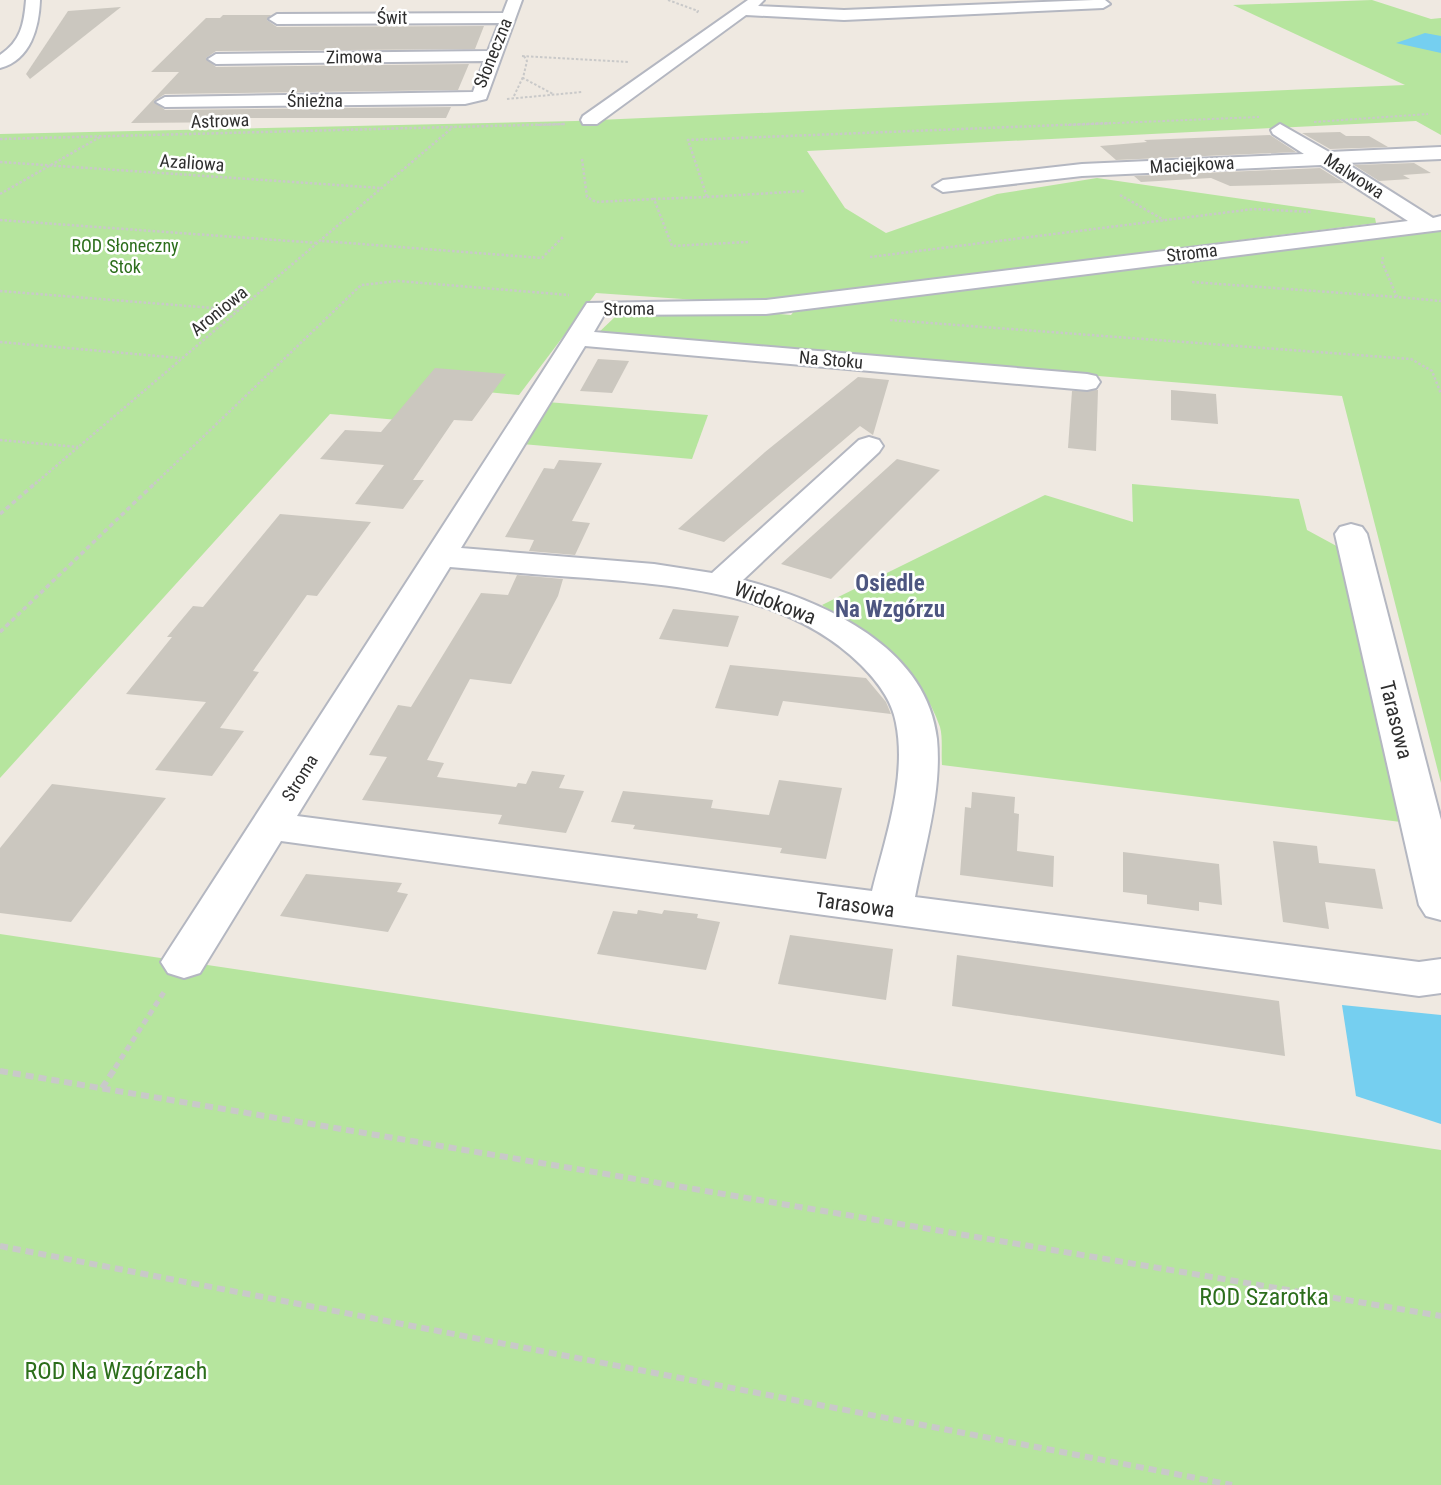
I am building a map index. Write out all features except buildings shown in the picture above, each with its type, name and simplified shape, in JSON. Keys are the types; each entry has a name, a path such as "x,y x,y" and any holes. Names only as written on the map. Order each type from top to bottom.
{"street":[{"path":"0,63 18,51 29,37 33,0"},
{"name":"Słoneczna","path":"458,99 480,94 514,0"},
{"path":"590,120 750,5 844,15 1103,4"},
{"name":"Świt","path":"277,19 507,18"},
{"name":"Zimowa","path":"216,59 493,56"},
{"name":"Śnieżna","path":"165,102 458,99"},
{"name":"Malwowa","path":"1280,130 1434,223"},
{"name":"Maciejkowa","path":"943,186 1082,170 1441,153"},
{"name":"Stroma","path":"184,962 596,308 766,307 1434,223"},
{"name":"Na Stoku","path":"575,338 1087,382"},
{"path":"720,583 869,446"},
{"name":"Tarasowa","path":"1351,534 1441,905"},
{"name":"Widokowa","path":"438,556 720,583 790,604 841,630 879,661 902,692 915,722 920,756 891,910"},
{"name":"Tarasowa","path":"269,826 1419,979 1441,975"}],"path":[{"path":"668,0 698,11 696,14 700,17"},
{"path":"682,5 683,0"},
{"path":"493,56 628,62 621,66"},
{"path":"513,97 523,77 527,61 524,56"},
{"path":"523,77 554,94"},
{"path":"458,99 491,105 513,97 581,92"},
{"path":"1310,122 1428,114"},
{"path":"707,197 688,140 1256,115"},
{"name":"Astrowa","path":"0,139 566,124"},
{"name":"Aroniowa","path":"0,514 453,127"},
{"path":"0,194 101,136"},
{"path":"582,159 587,197 596,202 804,191"},
{"name":"Azaliowa","path":"0,162 382,188"},
{"path":"1119,194 1165,221"},
{"path":"654,199 672,246 748,242"},
{"path":"870,257 1267,208 1315,212"},
{"path":"0,220 542,258 564,236"},
{"path":"1382,230 1387,234 1382,262 1397,297"},
{"path":"0,632 361,285 398,281 592,297 596,308"},
{"path":"1183,281 1441,300"},
{"path":"0,291 239,310"},
{"path":"888,320 1411,359 1432,371 1441,394"},
{"path":"0,342 181,358"},
{"path":"0,440 79,447"},
{"path":"103,1088 184,962"},
{"path":"0,1071 1441,1316"},
{"path":"0,1246 1232,1485"}],"green space":[{"name":"ROD Słoneczny Stok","path":"1372,0 1431,19 1441,18 1441,135 1416,121 807,151 845,208 886,233 997,194 1097,178 1375,218 1376,223 763,300 697,300 596,293 519,395 445,388 421,422 330,414 0,778 0,134 575,121 1405,85 1233,5"},
{"path":"1432,229 1441,231 1441,783 1342,396 596,335 617,315 756,312 791,315 795,310"},
{"path":"547,402 708,415 692,459 522,444"},
{"path":"1132,484 1299,499 1307,530 1342,549 1401,822 942,765 940,727 920,688 892,656 822,605 1045,495 1133,522"},
{"name":"ROD Szarotka","path":"0,934 1441,1150 1441,1485 0,1485"}],"water":[{"path":"1425,33 1441,36 1441,53 1396,43"},
{"path":"1342,1005 1441,1015 1441,1124 1356,1096"}],"district":[{"name":"Osiedle Na Wzgórzu","path":"890,596"}],"park label":[{"name":"ROD Na Wzgórzach","path":"116,1371"}]}
